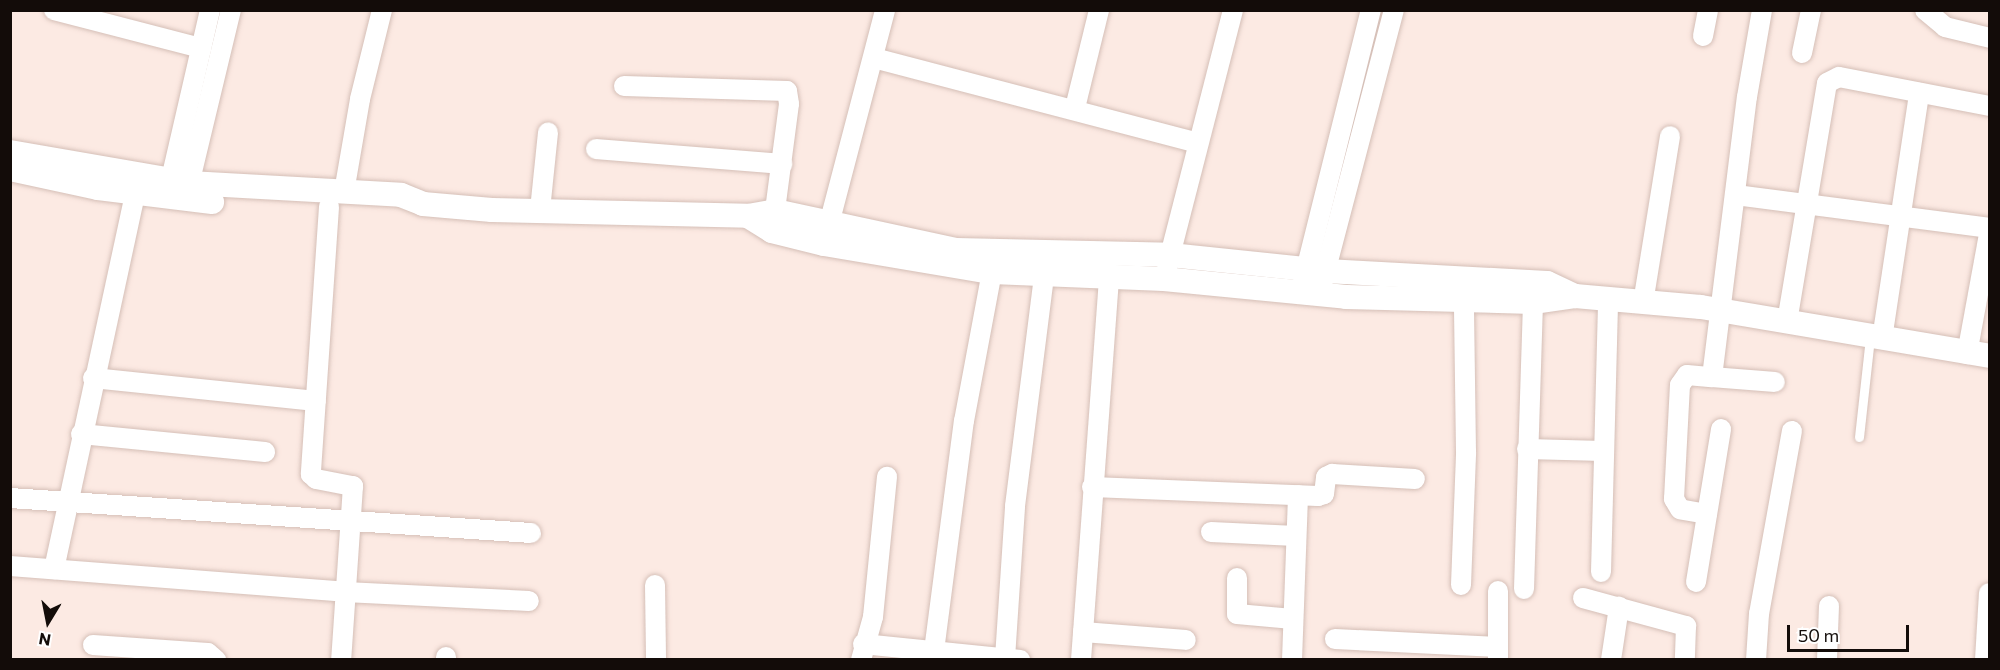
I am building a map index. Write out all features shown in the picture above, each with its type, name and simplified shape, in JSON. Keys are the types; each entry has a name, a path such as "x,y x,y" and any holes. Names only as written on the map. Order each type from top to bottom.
{"street":[{"path":"54,10 201,48"},
{"path":"178,190 201,48 210,10"},
{"path":"178,190 231,10"},
{"path":"341,660 352,484 316,479 311,474 336,200 382,10"},
{"path":"829,224 885,10"},
{"path":"1075,108 1099,10"},
{"path":"1164,279 1197,143 1233,10"},
{"path":"1310,294 1371,10"},
{"path":"1316,270 1394,10"},
{"path":"1703,36 1708,10"},
{"path":"1712,376 1719,310 1762,10"},
{"path":"1802,53 1811,10"},
{"path":"1925,10 1946,27 1989,38"},
{"path":"874,58 1075,108 1197,143"},
{"path":"1787,322 1810,205 1825,89 1831,78 1989,106"},
{"path":"624,86 787,91 790,99 774,221"},
{"path":"1876,338 1902,218 1919,93"},
{"path":"540,210 548,132"},
{"path":"1643,303 1670,136"},
{"path":"596,149 782,164"},
{"path":"10,152 136,184"},
{"path":"10,169 178,190 336,200 408,196 423,204 748,216 924,254 992,272 1164,279 1310,294 1464,301 1533,302 1575,296 1719,310 1978,355 1989,229 1736,195"},
{"path":"54,569 136,184"},
{"path":"774,221 829,224 884,246"},
{"path":"924,254 1170,255 1316,270 1547,283 1575,296"},
{"path":"934,651 964,422 992,272"},
{"path":"887,477 873,617 862,652 934,651 1012,659 1015,506 1044,275"},
{"path":"1081,660 1109,276"},
{"path":"1601,572 1608,299"},
{"path":"1461,585 1466,452 1464,301"},
{"path":"1524,589 1533,302"},
{"path":"1707,514 1680,509 1674,499 1681,380 1688,375 1775,382"},
{"path":"93,378 316,401"},
{"path":"1696,582 1721,429"},
{"path":"1756,660 1759,614 1792,431"},
{"path":"81,434 265,452"},
{"path":"1527,449 1603,451"},
{"path":"1092,487 1298,495 1324,494 1326,477 1332,474 1415,479"},
{"path":"1292,660 1298,495"},
{"path":"10,498 67,504 531,533"},
{"path":"1211,532 1296,536"},
{"path":"10,566 345,592 529,601"},
{"path":"1237,578 1237,614 1293,619"},
{"path":"655,585 656,660"},
{"path":"1335,639 1498,653 1498,591"},
{"path":"1985,660 1989,593"},
{"path":"1583,598 1686,626 1685,660"},
{"path":"1827,660 1829,606"},
{"path":"1611,660 1619,607"},
{"path":"1083,632 1186,640"},
{"path":"93,645 208,653 216,660"}],"lane":[{"path":"1859,437 1876,338"}]}
